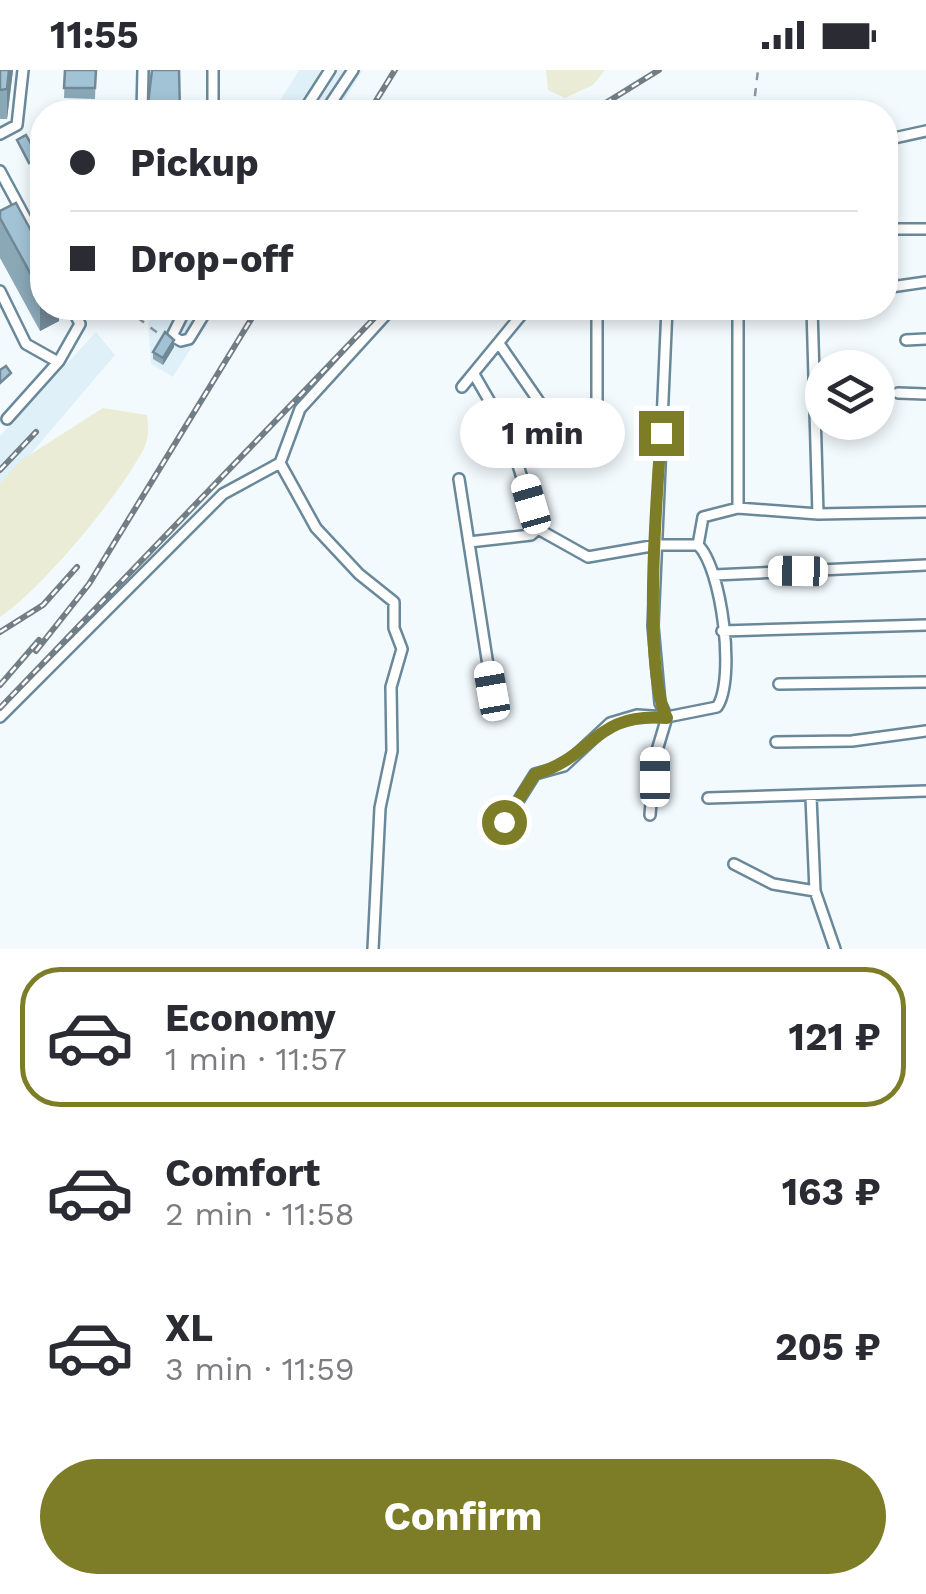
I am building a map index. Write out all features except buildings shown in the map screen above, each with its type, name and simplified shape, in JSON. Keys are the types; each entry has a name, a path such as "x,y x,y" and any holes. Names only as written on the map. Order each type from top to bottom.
{"street":[{"path":"0,134 16,125 22,70"},
{"path":"142,100 143,70"},
{"path":"213,70 213,100"},
{"path":"311,100 330,70"},
{"path":"333,100 353,70"},
{"path":"898,137 926,131"},
{"path":"0,171 30,229"},
{"path":"898,228 926,229"},
{"path":"898,287 926,282"},
{"path":"0,291 26,344 58,362"},
{"path":"7,420 58,362 80,324 78,320"},
{"path":"180,320 172,336 181,341 189,339 201,320"},
{"path":"0,717 223,494 280,463 300,409 381,320"},
{"path":"462,387 518,320"},
{"path":"596,320 597,410"},
{"path":"650,815 655,757 667,718 660,703 652,626 666,320"},
{"path":"738,320 738,508"},
{"path":"812,320 818,514"},
{"path":"906,340 926,339"},
{"path":"500,345 551,419"},
{"path":"475,376 508,433 538,529 588,557 657,545 698,545"},
{"path":"898,393 926,394"},
{"path":"280,463 316,528 394,602 394,628 402,650 391,687 392,751 380,808 373,949"},
{"path":"458,479 492,691"},
{"path":"504,822 535,774 564,766 610,723 637,715 667,718 718,708 724,698 722,630 714,575 698,545 702,517 738,508 818,514 926,512"},
{"path":"469,542 531,535 538,529"},
{"path":"714,575 926,565"},
{"path":"722,630 926,625"},
{"path":"779,684 926,682"},
{"path":"776,742 852,741 926,731"},
{"path":"708,798 926,791"},
{"path":"810,797 814,891 835,949"},
{"path":"734,864 773,884 814,891"}],"path":[{"path":"754,100 758,70"},
{"path":"141,320 159,334 172,336"}],"shaded area":[{"path":"299,70 363,70 344,100 280,100"},
{"path":"209,320 173,377 151,364 148,323"},
{"path":"96,332 115,355 0,490 0,436"}],"green space":[{"path":"546,70 605,70 593,85 565,98 548,90"},
{"path":"103,408 147,415 144,448 77,541 36,586 0,617 0,484 20,461"}],"railway":[{"path":"376,100 395,70"},
{"path":"610,100 659,70"},
{"path":"36,651 89,584 251,320"},
{"path":"0,708 372,320"},
{"path":"0,470 36,432"},
{"path":"0,632 43,605 77,567"},
{"path":"0,685 39,640"}],"route":[{"path":"504,822 535,774 564,766 610,723 637,715 667,718 660,703 652,626 661,433"}]}
